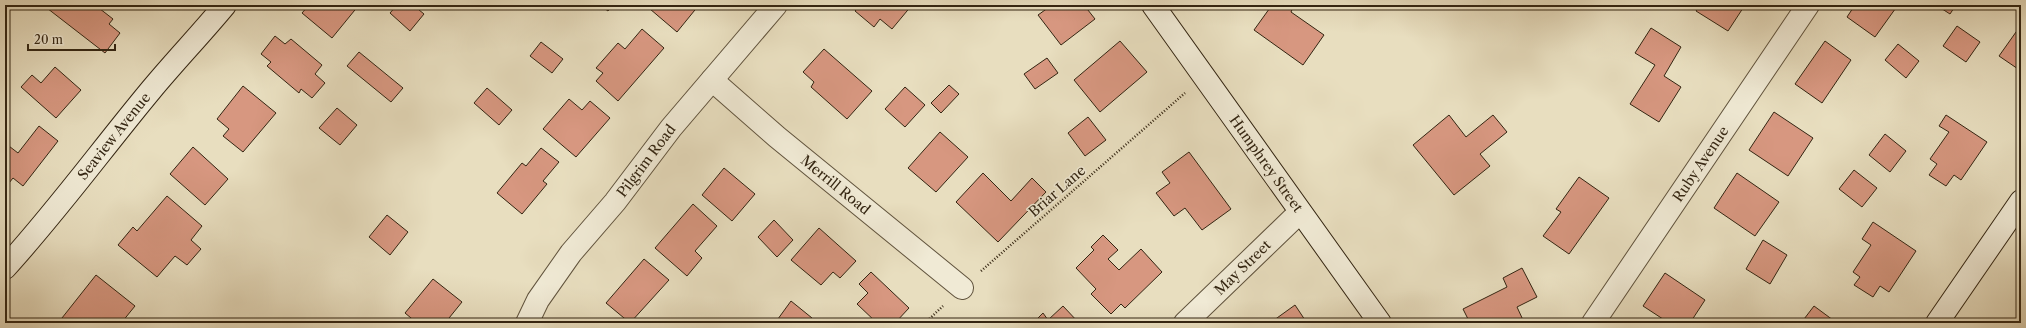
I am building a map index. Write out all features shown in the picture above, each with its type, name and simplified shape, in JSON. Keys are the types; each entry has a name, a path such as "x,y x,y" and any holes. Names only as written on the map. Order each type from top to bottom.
{"street":[{"name":"Seaview Avenue","path":"5,268 43,226 68,192 151,90 225,5"},
{"name":"Pilgrim Road","path":"527,323 538,300 571,253 615,202 671,128 776,5"},
{"name":"Humphrey Street","path":"1153,5 1380,323"},
{"name":"Ruby Avenue","path":"1593,323 1808,5"},
{"name":"Merrill Road","path":"712,80 776,137 962,288"},
{"name":"May Street","path":"1185,323 1300,212"},
{"path":"1937,323 2017,216"}],"path":[{"name":"Briar Lane","path":"925,323 962,288 1204,76"}],"building":[{"path":"43,5 95,5 113,19 109,24 120,33 105,53"},
{"path":"309,5 359,5 332,38 302,13"},
{"path":"397,5 413,5 424,14 410,31 390,13"},
{"path":"600,5 613,5 608,11"},
{"path":"653,5 699,5 677,32 650,9"},
{"path":"860,5 912,5 892,29 880,19 874,27 855,11"},
{"path":"953,5 962,5 956,9"},
{"path":"1052,5 1084,5 1095,19 1061,45 1038,15"},
{"path":"1272,5 1294,5 1291,12 1324,35 1303,65 1254,30"},
{"path":"1700,5 1745,5 1728,31 1696,11"},
{"path":"1855,5 1898,5 1875,37 1847,17"},
{"path":"1936,5 1956,5 1950,14"},
{"path":"2021,16 2021,24 2017,22"},
{"path":"2021,25 2021,71 1999,56"},
{"path":"1957,26 1980,42 1966,62 1943,46"},
{"path":"1651,28 1681,47 1664,76 1681,87 1659,122 1630,104 1655,65 1635,53"},
{"path":"642,29 664,48 618,101 596,81 603,73 596,68 618,43 625,49"},
{"path":"275,36 285,44 291,39 322,65 315,74 325,83 312,98 301,89 299,93 267,66 271,62 261,54"},
{"path":"1120,41 1147,72 1100,112 1074,80"},
{"path":"1825,41 1851,60 1822,103 1795,84"},
{"path":"541,42 563,59 552,73 530,56"},
{"path":"1898,44 1919,61 1906,78 1885,60"},
{"path":"824,49 872,91 847,119 811,87 814,82 803,72"},
{"path":"359,52 403,88 391,102 347,66"},
{"path":"1047,58 1058,73 1035,89 1024,74"},
{"path":"55,67 81,90 56,118 21,87 32,75 41,83"},
{"path":"949,85 959,94 941,113 931,103"},
{"path":"243,86 276,113 243,152 223,136 229,129 217,119"},
{"path":"905,87 925,105 905,127 885,109"},
{"path":"487,88 512,110 499,125 474,103"},
{"path":"569,99 582,110 590,101 610,118 576,157 543,129"},
{"path":"337,108 357,125 340,145 319,128"},
{"path":"1774,112 1813,138 1788,176 1749,150"},
{"path":"1449,115 1466,137 1493,115 1507,132 1480,154 1490,166 1454,195 1413,145"},
{"path":"1946,115 1987,142 1961,180 1954,175 1946,186 1929,175 1937,164 1930,159 1949,132 1939,126"},
{"path":"1088,117 1106,140 1085,156 1068,133"},
{"path":"39,126 58,141 23,186 13,178 5,188 5,143 18,153"},
{"path":"940,132 968,157 936,192 908,168"},
{"path":"1885,134 1906,151 1890,172 1869,155"},
{"path":"193,147 228,179 205,205 170,174"},
{"path":"541,148 559,162 543,181 547,184 522,214 497,193 522,163 526,166"},
{"path":"1189,152 1231,209 1202,230 1185,208 1174,216 1156,193 1170,183 1162,172"},
{"path":"724,168 755,194 732,221 702,195"},
{"path":"1854,170 1877,188 1862,207 1839,189"},
{"path":"983,173 1011,201 1032,178 1046,192 998,242 956,202"},
{"path":"1737,173 1779,202 1755,236 1714,208"},
{"path":"1579,177 1609,198 1569,254 1543,236 1561,212 1556,209"},
{"path":"167,196 202,226 191,240 201,249 187,265 175,256 157,277 118,245 133,227 137,231"},
{"path":"693,204 717,226 695,251 702,258 687,276 655,248"},
{"path":"387,215 408,232 390,255 369,237"},
{"path":"774,220 793,240 777,257 758,237"},
{"path":"1873,222 1916,251 1889,292 1880,286 1873,297 1854,285 1860,277 1853,272 1871,245 1862,239"},
{"path":"819,228 856,261 840,278 833,272 821,285 791,260"},
{"path":"1103,235 1118,250 1108,259 1119,270 1141,249 1162,272 1125,308 1121,304 1111,314 1091,294 1096,289 1076,268 1094,250 1091,247"},
{"path":"1763,240 1787,255 1770,284 1746,269"},
{"path":"644,259 669,280 630,323 606,303"},
{"path":"1522,268 1537,297 1517,307 1523,320 1516,323 1470,323 1463,309 1507,287 1503,278"},
{"path":"871,272 909,308 895,323 877,323 857,304 868,293 859,284"},
{"path":"1665,273 1705,300 1690,323 1669,323 1643,306"},
{"path":"96,275 135,306 122,322 124,323 58,323"},
{"path":"433,279 462,302 445,323 417,323 405,313"},
{"path":"791,301 812,318 808,323 775,323"},
{"path":"1295,305 1307,323 1270,323"},
{"path":"1063,306 1079,323 1033,323 1043,313 1048,320"},
{"path":"1814,306 1837,323 1801,323"}]}
